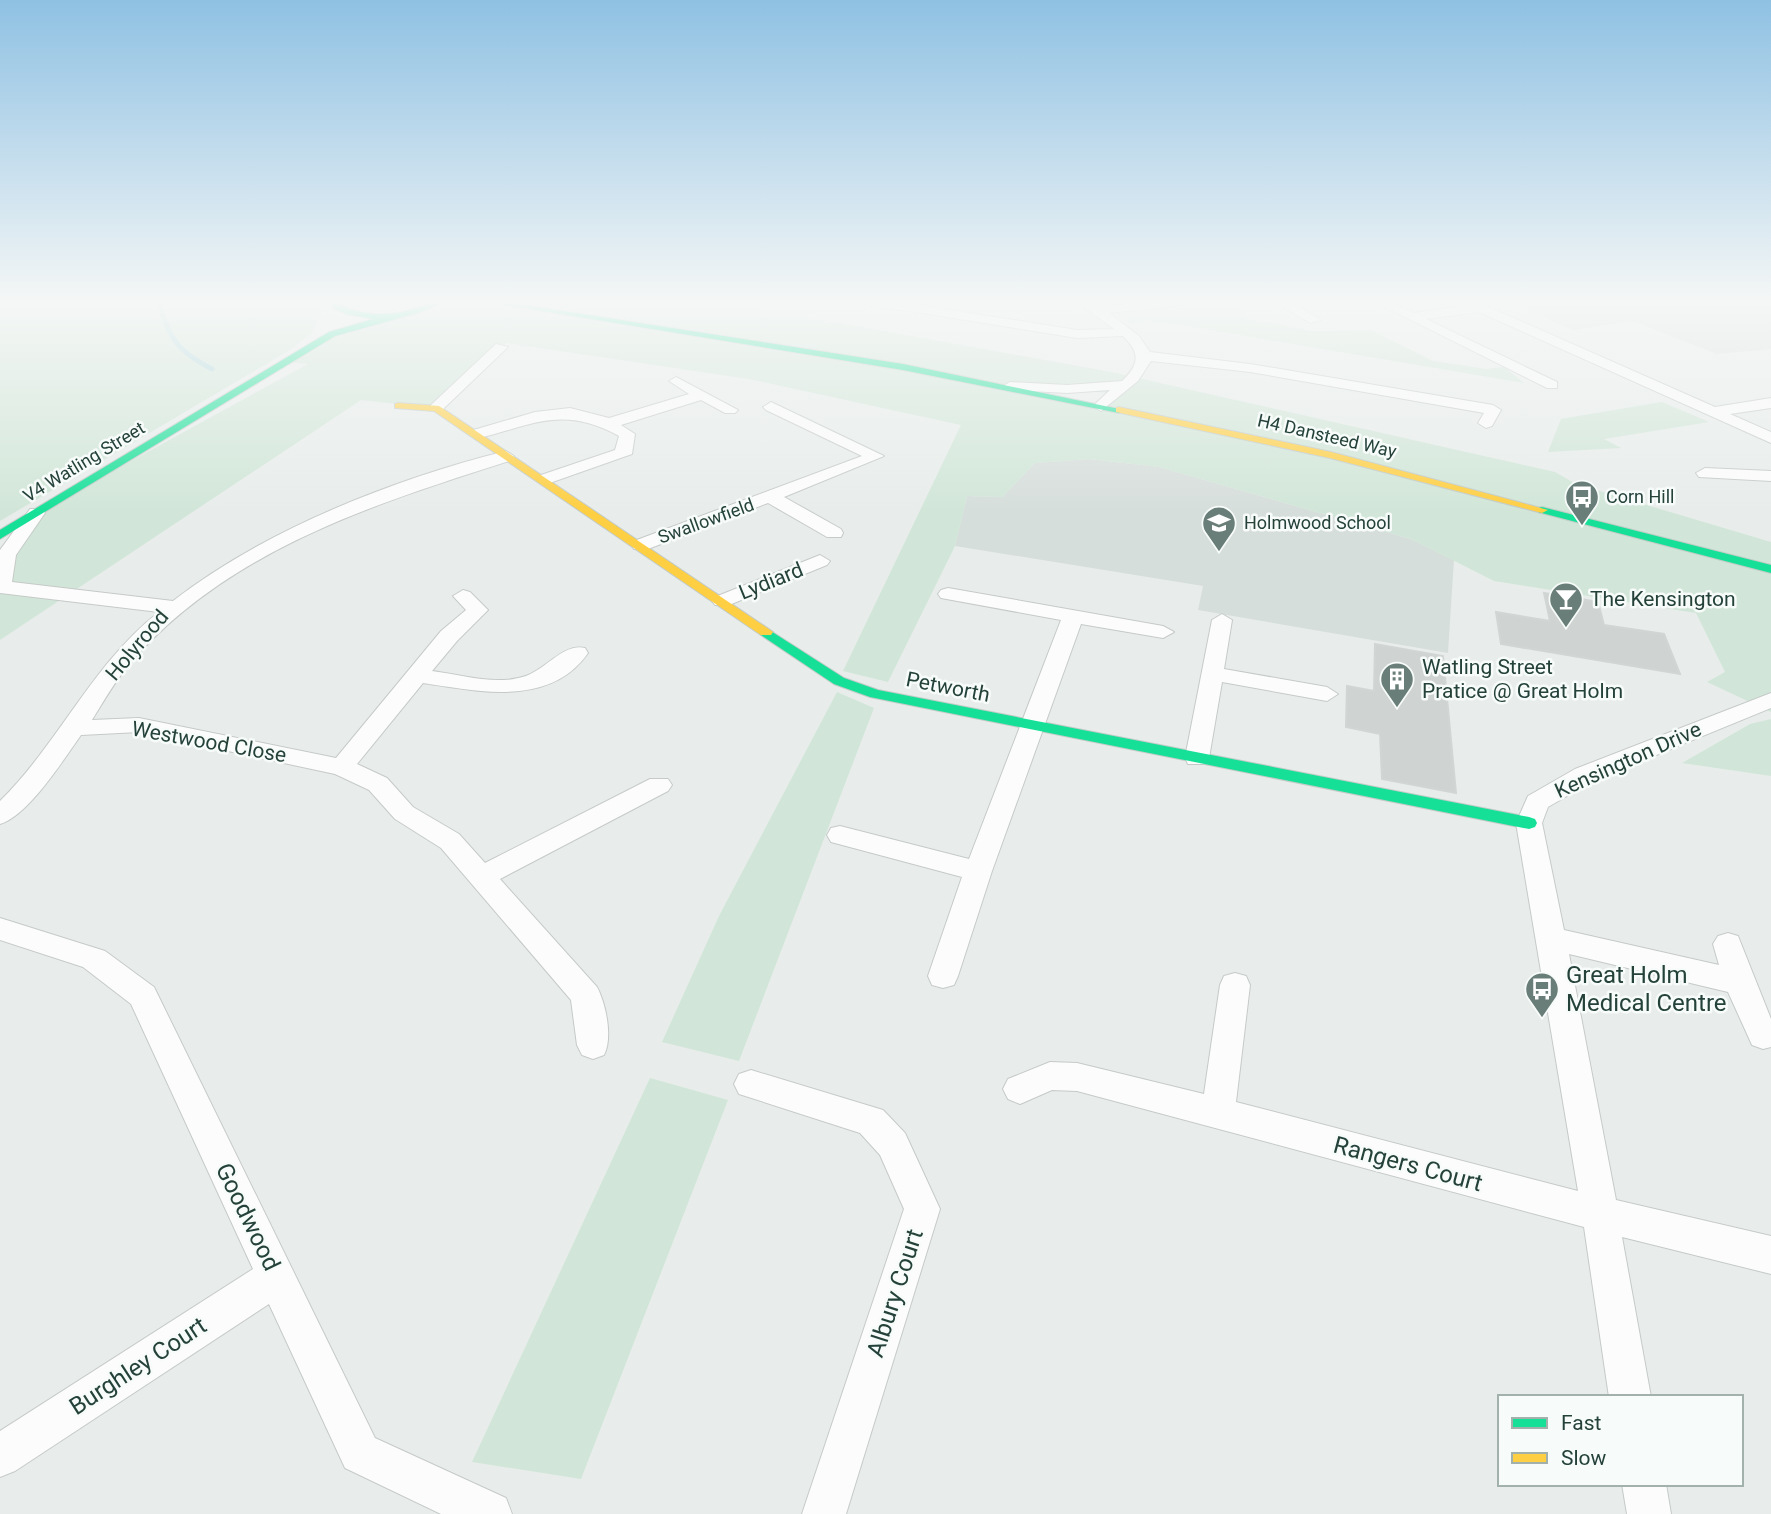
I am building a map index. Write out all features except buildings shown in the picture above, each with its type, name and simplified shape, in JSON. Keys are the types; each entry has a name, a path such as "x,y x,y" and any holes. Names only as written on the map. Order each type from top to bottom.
{"street":[{"name":"V4 Watling Street","path":"0,535 271,371"},
{"path":"398,406 436,408 476,371"},
{"name":"H4 Dansteed Way","path":"922,371 1344,458 1771,569"},
{"path":"1101,406 1139,371"},
{"path":"1265,371 1493,410 1486,423"},
{"path":"1522,371 1552,385"},
{"path":"1620,371 1771,438"},
{"path":"676,381 730,410"},
{"path":"1000,386 1067,389 1121,385"},
{"path":"610,423 702,395"},
{"path":"1713,412 1771,402"},
{"name":"Swallowfield","path":"641,545 876,456 771,407"},
{"name":"Petworth","path":"436,408 839,681 874,694 1529,823"},
{"path":"476,434 557,412 597,416 627,434 626,451 544,480"},
{"path":"173,607 270,544 400,490 506,456"},
{"path":"1705,473 1771,476"},
{"name":"Swallowfield","path":"771,497 834,533"},
{"name":"Holyrood","path":"36,513 6,555 1,587 173,607"},
{"name":"Lydiard","path":"722,601 820,561"},
{"path":"948,594 1163,632"},
{"path":"342,767 449,636 478,610 463,596"},
{"name":"Holyrood","path":"0,814 75,727 120,662 173,607"},
{"path":"943,976 978,871 1073,617"},
{"path":"1197,758 1222,620"},
{"path":"416,675 507,688 534,684 556,673 577,653"},
{"path":"1214,674 1327,694"},
{"name":"Kensington Drive","path":"1529,823 1537,802 1584,775 1767,706"},
{"name":"Westwood Close","path":"75,727 139,725 342,767 378,784 404,813 450,841 586,996 593,1045"},
{"path":"483,876 659,785"},
{"path":"1529,823 1575,1062 1630,1395"},
{"path":"841,835 978,871"},
{"name":"Goodwood","path":"0,929 94,959 143,996 360,1452 490,1514"},
{"path":"1550,938 1739,982"},
{"path":"1728,944 1739,982 1763,1036"},
{"path":"1218,1112 1236,985"},
{"name":"Rangers Court","path":"1020,1089 1050,1076 1077,1077 1599,1213"},
{"name":"Albury Court","path":"751,1084 871,1121 893,1144 922,1209 824,1514"},
{"path":"1599,1213 1771,1255"},
{"name":"Burghley Court","path":"0,1456 277,1276"},
{"path":"1644,1486 1649,1514"}],"shaded area":[{"name":"Holmwood School","path":"1089,459 1159,467 1411,539 1454,560 1448,653 1198,610 1203,586 955,546 967,496 1002,497 1035,463"}],"green space":[{"path":"0,371 255,371 0,521"},
{"path":"296,371 471,371 436,408 361,400 0,640 0,587 6,555 36,513"},
{"path":"693,371 1104,371 1555,472 1576,484 1771,542 1771,712 1707,682 1725,672 1696,613 1494,581 1411,539 1159,467 1089,459 1035,463 1002,497 967,496 955,546 888,682 843,671 961,425 749,379","holes":["1008,386 1113,393 1101,406"]},
{"path":"1451,371 1509,371 1524,383"},
{"path":"1662,402 1709,422 1604,439 1621,448 1548,452 1561,419"},
{"path":"837,692 874,708 739,1061 662,1042 719,916"},
{"path":"1771,719 1771,776 1682,763 1750,724"},
{"path":"650,1078 728,1100 581,1479 472,1462"}],"traffic: fast":[{"path":"0,535 271,371"},
{"path":"921,371 1119,410"},
{"path":"1542,510 1771,569"},
{"path":"766,632 839,681 875,694 1529,823"}],"traffic: slow":[{"path":"398,406 436,408 766,632"},
{"path":"1119,410 1331,455 1542,510"}],"place":[{"name":"Corn Hill","path":"1582,527"},
{"name":"Holmwood School","path":"1219,553"},
{"name":"The Kensington","path":"1566,629"},
{"name":"Watling Street Pratice @ Great Holm","path":"1397,709"},
{"name":"Great Holm Medical Centre","path":"1542,1019"}]}
